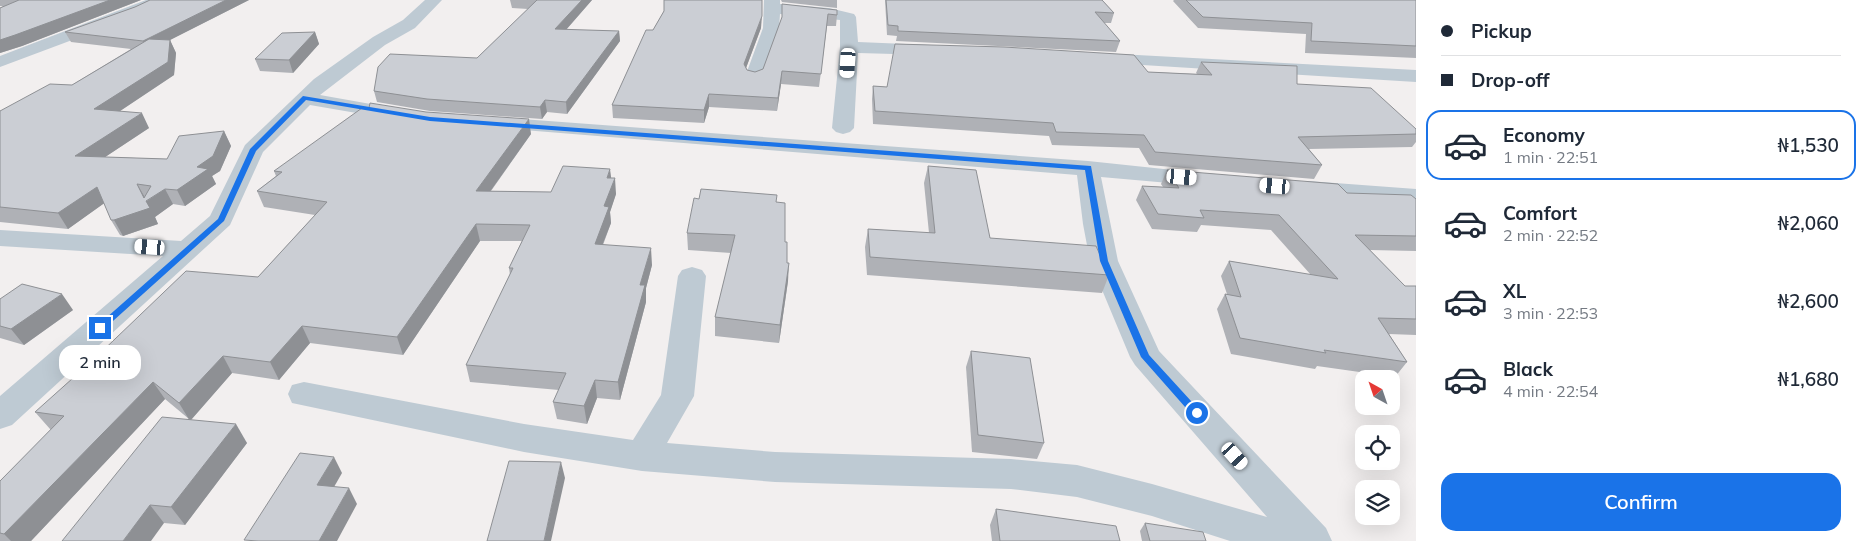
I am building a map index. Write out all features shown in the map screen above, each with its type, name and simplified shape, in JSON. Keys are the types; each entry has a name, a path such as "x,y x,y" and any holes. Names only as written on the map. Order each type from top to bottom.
{"street":[{"path":"0,62 134,12 159,0"},
{"path":"0,416 221,220 253,150 305,98 321,83 379,41 409,24 434,0"},
{"path":"754,78 771,28 771,4 782,10 836,13 848,17 849,47 843,128"},
{"path":"849,47 946,51"},
{"path":"1086,57 1416,76"},
{"path":"305,98 420,118"},
{"path":"468,122 800,145 1226,181"},
{"path":"800,145 843,128"},
{"path":"843,128 868,151"},
{"path":"1088,168 1096,224 1104,261 1146,357 1312,541"},
{"path":"1285,186 1416,196"},
{"path":"0,238 188,250"},
{"path":"642,456 677,396 692,276"},
{"path":"304,394 524,438 642,456 775,467 1011,474 1077,481 1152,500 1287,541"}],"building":[{"path":"19,0 110,0 0,40 0,8"},
{"path":"150,0 226,0 143,41 65,32 135,7"},
{"path":"537,0 582,0 555,29 619,31 566,102 545,100 540,107 427,99 374,91 378,67 390,54 477,58"},
{"path":"664,0 762,0 762,16 744,64 747,70 755,72 763,69 782,17 782,4 837,10 837,15 828,14 821,74 782,71 778,98 709,94 704,110 612,105 646,30 653,30 664,11"},
{"path":"886,0 1102,0 1114,13 1095,12 1120,41 898,31 898,26 888,25"},
{"path":"1186,0 1416,0 1416,46 1311,41 1312,23 1203,17"},
{"path":"315,32 289,60 255,59 282,33"},
{"path":"149,39 170,40 168,62 94,109 142,113 75,156 167,159 179,136 224,131 213,156 197,167 208,169 177,190 165,189 146,201 150,208 114,220 111,220 97,187 58,213 0,207 0,111 50,84 72,85","holes":["137,184 151,186 144,198"]},
{"path":"895,44 1004,47 1134,55 1148,72 1212,75 1201,62 1297,66 1297,84 1371,88 1416,129 1416,134 1298,137 1322,165 1155,152 1144,135 1056,132 1053,123 875,111 873,86 887,87"},
{"path":"370,103 426,112 529,119 476,191 551,192 563,166 610,169 607,178 615,178 604,206 609,207 595,244 651,248 640,285 645,285 618,382 595,380 584,406 553,402 566,373 466,365 513,268 509,268 530,225 476,224 397,337 302,326 270,362 223,356 179,403 153,382 4,534 0,533 0,481 64,416 35,412 92,361 186,271 258,277 327,202 257,191 282,172 274,171 362,108 369,108"},
{"path":"928,166 976,170 990,238 1096,246 1109,275 870,257 868,229 935,233"},
{"path":"1167,170 1338,184 1347,193 1411,195 1416,199 1416,236 1355,235 1405,286 1416,286 1416,319 1378,318 1407,362 1324,350 1326,353 1240,338 1225,294 1241,297 1229,261 1338,279 1279,215 1200,210 1204,218 1158,214 1142,186 1179,188"},
{"path":"701,189 777,195 776,202 785,203 785,242 787,242 787,263 789,263 780,325 715,317 735,235 687,233 694,198 699,199"},
{"path":"22,284 62,294 11,329 0,326 0,299"},
{"path":"971,351 1030,358 1044,443 978,435"},
{"path":"162,417 236,424 171,507 150,505 123,541 62,541"},
{"path":"300,453 334,457 317,485 349,488 319,541 244,540"},
{"path":"509,461 561,462 544,541 487,541"},
{"path":"996,509 1116,526 1120,541 1000,541"},
{"path":"1145,523 1203,532 1206,541 1150,541"}],"route":[{"path":"100,328 221,220 253,150 305,98 430,119 800,145 1088,168 1096,224 1104,261 1146,357 1197,413"}]}
